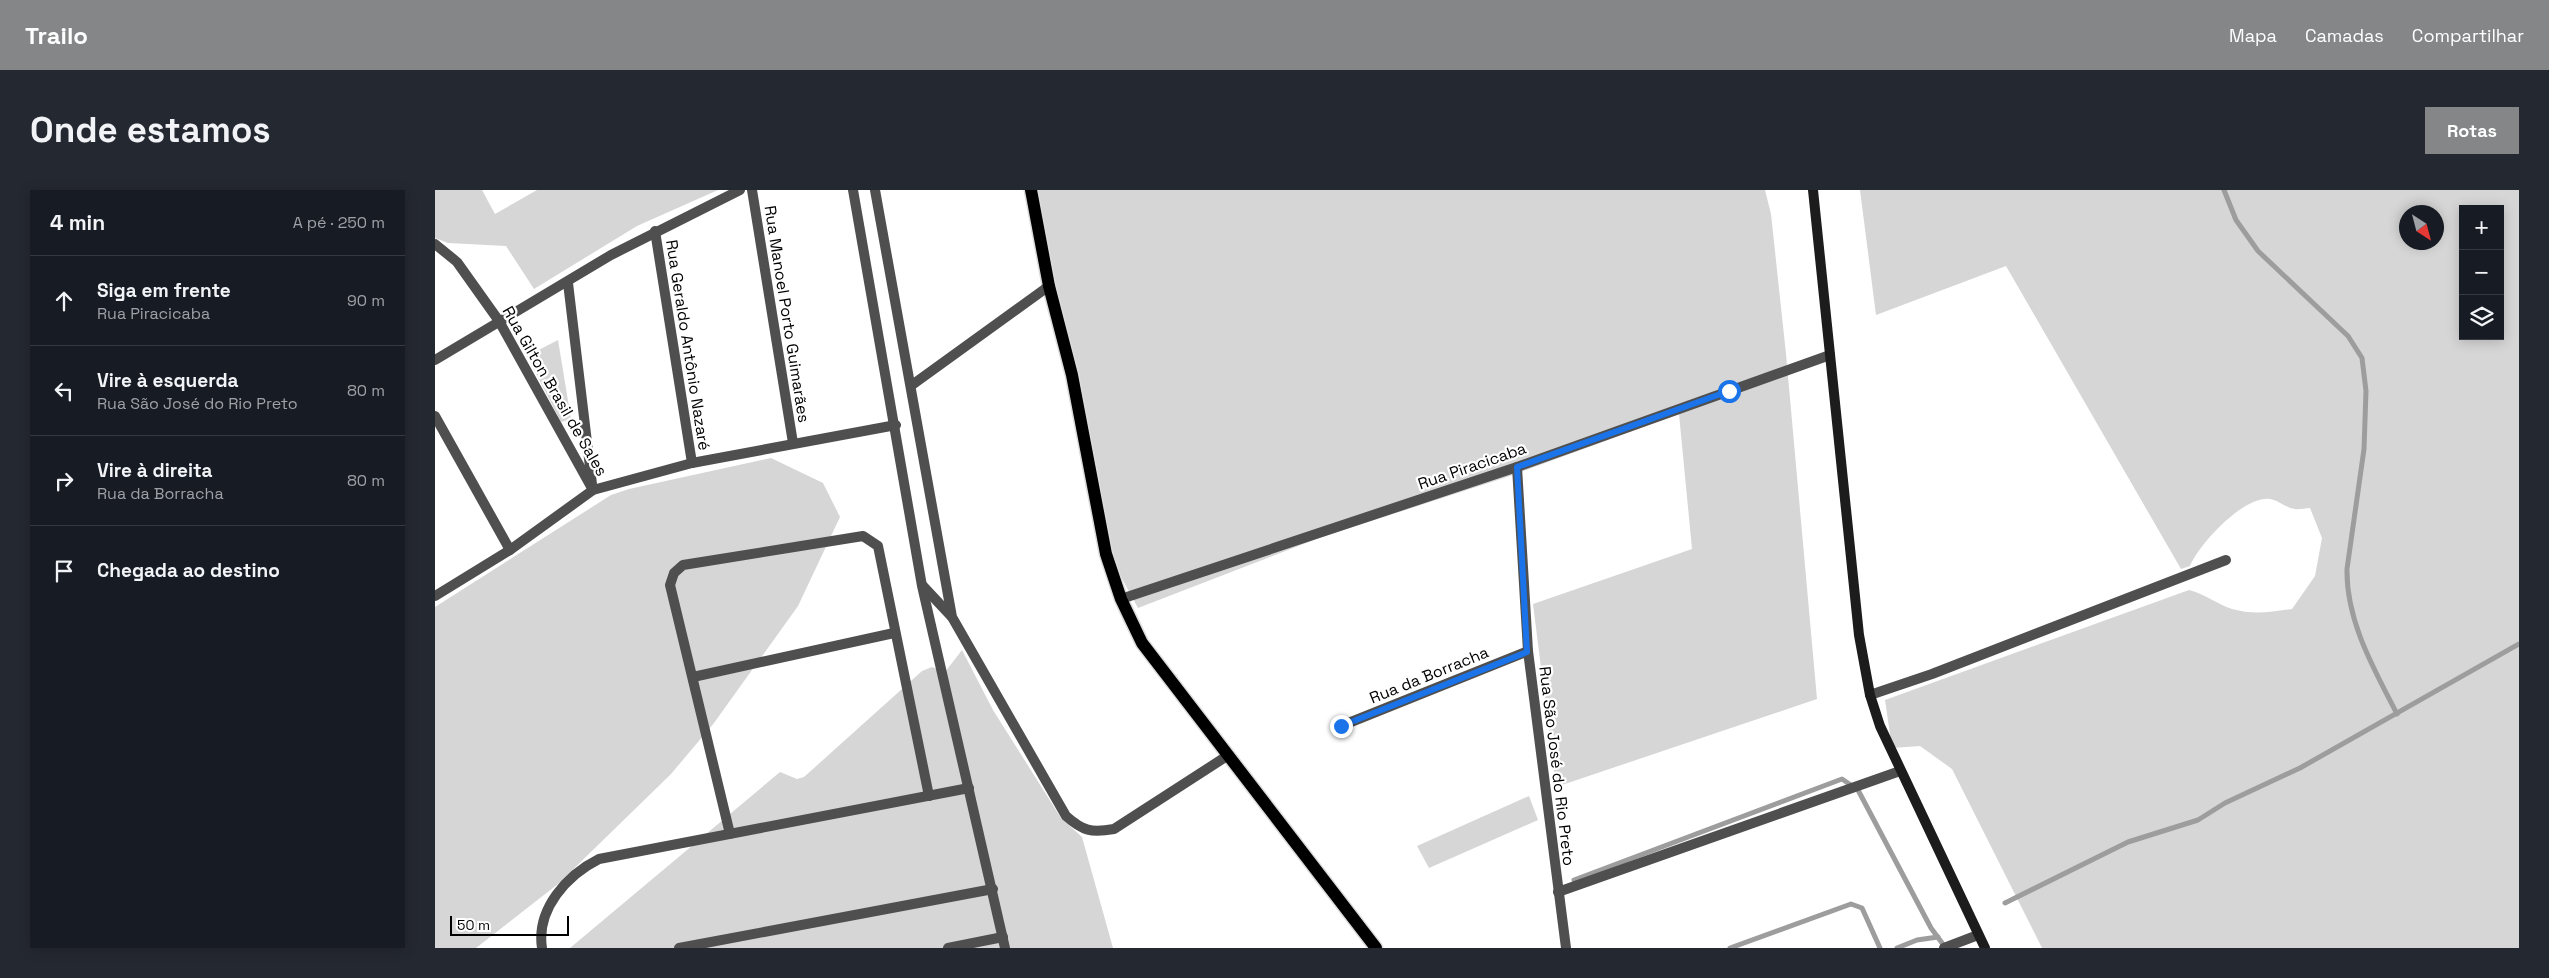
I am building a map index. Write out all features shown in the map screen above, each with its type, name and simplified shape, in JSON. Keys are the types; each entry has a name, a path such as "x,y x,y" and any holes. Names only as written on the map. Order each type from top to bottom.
{"main road":[{"path":"1031,190 1049,286 1071,375 1106,554 1121,599 1142,643 1376,948"},
{"path":"1813,190 1859,635 1870,695 1879,726 1899,771 1985,948"}],"street":[{"path":"435,360 655,231 740,190"},
{"name":"Rua Manoel Porto Guimarães","path":"752,190 793,443"},
{"path":"853,190 896,425 922,586 1005,948"},
{"path":"875,190 912,385 952,617"},
{"name":"Rua Geraldo Antônio Nazaré","path":"655,231 692,463"},
{"name":"Rua Gilton Brasil de Sales","path":"436,244 457,262 499,321 593,490"},
{"name":"Rua Gilton Brasil de Sales","path":"568,282 593,490"},
{"path":"912,385 1049,286"},
{"name":"Rua Piracicaba","path":"1121,599 1517,467 1830,355"},
{"path":"435,416 510,550"},
{"path":"435,596 510,550 593,490 692,463 896,425"},
{"name":"Rua São José do Rio Preto","path":"1517,467 1527,652 1566,948"},
{"path":"730,834 670,586 674,573 683,565 863,536 878,546 894,634 929,796"},
{"path":"1870,695 1932,674 2226,560"},
{"path":"922,586 952,617 1067,816 1079,827 1095,832 1113,829 1227,756"},
{"path":"693,677 894,634"},
{"name":"Rua da Borracha","path":"1341,726 1527,652"},
{"path":"1558,892 1899,771"},
{"path":"542,948 542,922 549,906 582,868 599,859 969,788"},
{"path":"679,948 993,889"},
{"path":"1944,948 1978,935"},
{"path":"948,948 1003,937"}],"shaded area":[{"path":"435,190 482,190 495,214 537,190 718,190 637,226 534,289 506,246 448,243 435,238"},
{"path":"1030,190 1765,190 1771,214 1786,354 1817,699 1556,787 1533,604 1692,549 1679,414 1507,477 1319,538 1138,608 1102,542 1086,489 1064,353"},
{"path":"1860,190 2519,190 2519,948 2042,948 1952,769 1920,746 1892,748 1885,700 2189,590 2240,611 2262,612 2292,609 2315,576 2322,538 2310,508 2295,509 2270,499 2259,500 2247,505 2223,523 2212,534 2190,566 2181,569 2006,266 1876,315"},
{"path":"558,340 571,419 561,422 527,356"},
{"path":"771,458 823,483 840,517 798,606 714,723 671,774 558,884 476,948 435,948 435,607 611,495 629,489"},
{"path":"962,650 993,710 1061,818 1082,837 1113,948 570,948 780,772 797,779 804,777 922,671 932,667 945,672"},
{"path":"1529,796 1538,820 1429,868 1417,846"}],"waterway":[{"path":"2224,190 2236,220 2258,251 2348,336 2362,358 2366,391 2364,449 2347,569 2348,588 2356,626 2379,680 2397,714"},
{"path":"2005,903 2128,842 2198,820 2225,803 2300,768 2519,644"},
{"path":"1574,880 1842,779 1858,790 1931,928 1945,947"},
{"path":"1730,948 1851,904 1862,908 1880,948"},
{"path":"1897,948 1917,940 1938,937"}],"route":[{"path":"1341,726 1527,652 1517,467 1729,391"}]}
